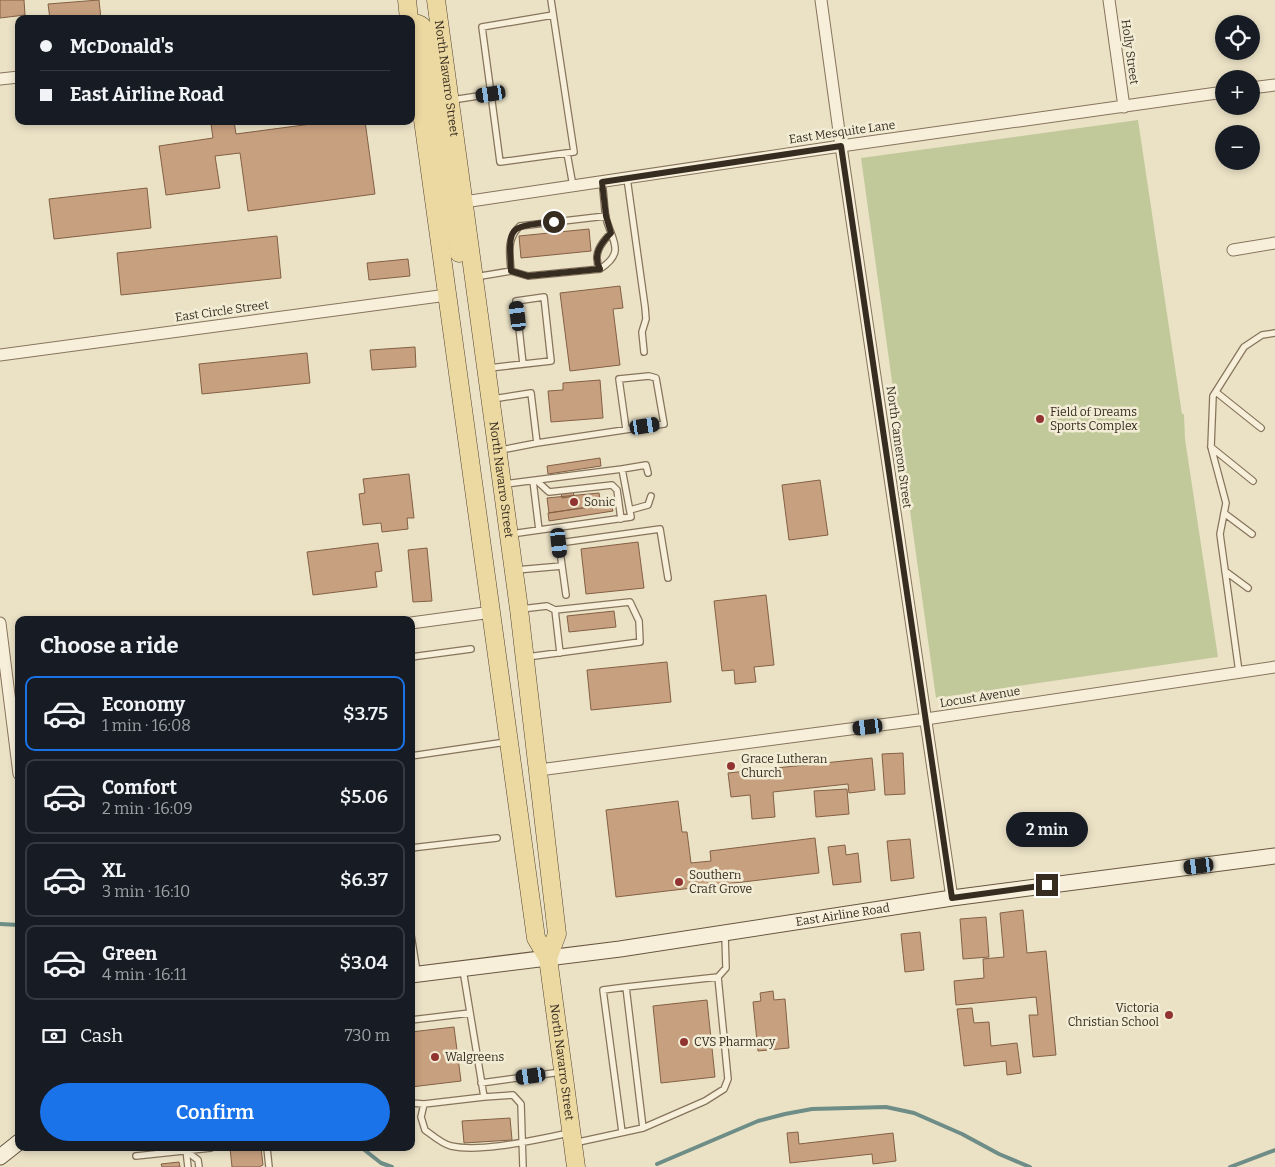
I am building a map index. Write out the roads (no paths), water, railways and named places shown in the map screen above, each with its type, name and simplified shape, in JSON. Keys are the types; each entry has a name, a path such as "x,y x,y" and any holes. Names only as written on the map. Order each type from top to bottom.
{"main road":[{"path":"407,0 409,15"},
{"path":"432,0 437,0"},
{"name":"North Navarro Street","path":"437,0 520,609 539,770 557,934 548,958"},
{"path":"415,23 419,23 423,27 427,35 460,261 475,277"},
{"name":"North Navarro Street","path":"415,62 536,938 548,958 576,1167"},
{"name":"East Airline Road","path":"415,974 548,958 952,898 1275,856"},
{"path":"0,1157 15,1145"}],"street":[{"name":"North Cameron Street","path":"821,0 952,898"},
{"name":"Holly Street","path":"1109,0 1124,107"},
{"path":"0,79 15,77"},
{"path":"1260,87 1275,85"},
{"name":"East Mesquite Lane","path":"464,202 1215,93"},
{"path":"1233,250 1275,243"},
{"name":"East Circle Street","path":"0,354 447,295"},
{"path":"415,622 492,612"},
{"path":"0,623 13,676 15,709"},
{"name":"Locust Avenue","path":"539,770 926,719 1275,667"}],"lane":[{"path":"551,0 574,152 500,162 482,27 553,15"},
{"path":"450,100 491,94"},
{"path":"567,153 573,186"},
{"path":"627,178 645,307 646,319 642,332 644,352"},
{"path":"475,277 511,271 528,276 600,269 611,262 616,250 616,241 611,233 606,216 602,182"},
{"path":"511,271 510,240 520,226 606,216"},
{"path":"600,269 597,263 598,250 611,233"},
{"path":"487,368 524,364 551,360 544,297 516,301 524,364"},
{"path":"1238,672 1220,534 1226,503 1211,447 1213,396 1244,347 1262,335 1275,334"},
{"path":"498,451 664,424 656,378 649,376 619,379 626,429"},
{"path":"1216,392 1260,428"},
{"path":"491,399 531,393 538,443"},
{"path":"1211,447 1253,481"},
{"path":"503,485 646,465 648,472"},
{"path":"509,535 631,518 622,469"},
{"path":"535,481 548,492 612,485 617,490 621,519"},
{"path":"535,481 539,530"},
{"path":"630,510 648,505 651,496"},
{"path":"1224,513 1252,534"},
{"path":"566,595 559,543 660,529 668,578"},
{"path":"514,570 562,566"},
{"path":"1225,571 1248,588"},
{"path":"520,609 547,606 555,610 630,602 639,621 640,642 525,657"},
{"path":"555,610 560,653"},
{"path":"415,656 471,649"},
{"path":"415,755 508,742"},
{"path":"415,848 496,838"},
{"path":"622,1132 602,990 718,977 726,968 725,933"},
{"path":"463,968 484,1096"},
{"path":"424,1104 421,1117 425,1130 449,1146 471,1148 572,1138 644,1128 705,1101 724,1089 728,1079 718,977"},
{"path":"626,987 644,1128"},
{"path":"415,1020 470,1013"},
{"path":"481,1083 563,1071"},
{"path":"415,1103 513,1095 522,1104 523,1167"},
{"path":"136,1156 171,1151"},
{"path":"185,1151 188,1167"},
{"path":"187,1151 198,1160 199,1167"},
{"path":"267,1151 270,1167"}],"waterway":[{"path":"0,924 15,925"},
{"path":"657,1164 758,1121 785,1114 812,1109 886,1107 914,1113 1030,1167"},
{"path":"1230,1167 1275,1150"},
{"path":"366,1151 381,1163 392,1167"}],"place":[{"name":"Field of Dreams Sports Complex","path":"1040,419"},
{"name":"Sonic","path":"574,502"},
{"name":"Grace Lutheran Church","path":"731,766"},
{"name":"Southern Craft Grove","path":"679,882"},
{"name":"Victoria Christian School","path":"1169,1015"},
{"name":"CVS Pharmacy","path":"684,1042"},
{"name":"Walgreens","path":"435,1057"}]}
